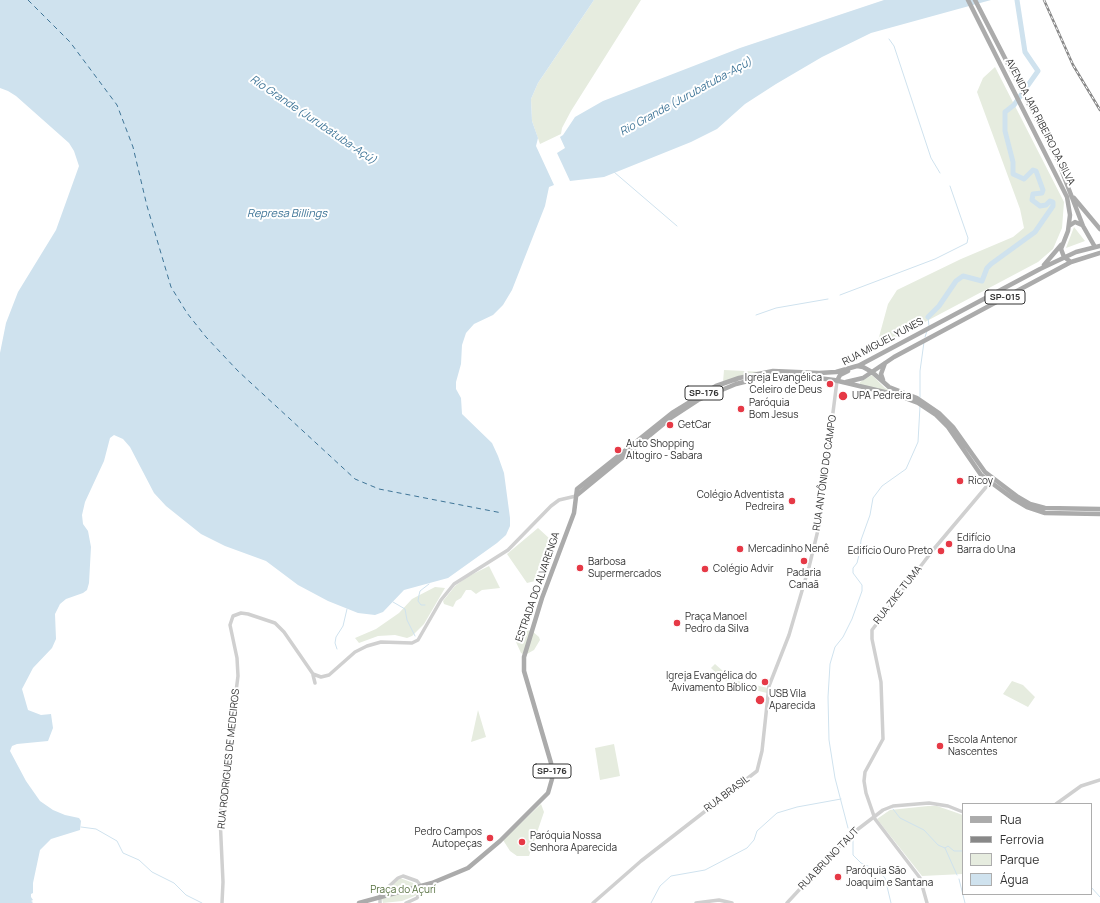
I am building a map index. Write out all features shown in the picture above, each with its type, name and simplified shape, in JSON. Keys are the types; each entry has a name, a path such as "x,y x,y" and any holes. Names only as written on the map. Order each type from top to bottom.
{"main road":[{"name":"AVENIDA JAIR RIBEIRO DA SILVA","path":"968,0 1063,186 1069,205 1069,226 1061,249 1064,257"},
{"name":"AVENIDA JAIR RIBEIRO DA SILVA","path":"975,0 1058,161 1083,226 1097,247"},
{"path":"1072,195 1100,229"},
{"path":"1069,226 1075,222 1083,226"},
{"path":"1040,269 1064,242"},
{"path":"1086,256 1097,247"},
{"name":"RUA MIGUEL YUNES","path":"837,381 842,374 1040,269 1064,257 1097,247"},
{"name":"RUA MIGUEL YUNES","path":"837,381 857,380 872,372 887,361 1071,262 1086,256 1100,253"},
{"path":"1064,257 1071,262"},
{"path":"935,335 934,329 946,322 954,314"},
{"path":"885,384 881,374 887,361"},
{"path":"857,366 866,368 892,389 917,398 939,413 953,427 991,481 1018,497 1039,507 1100,510"},
{"name":"SP-176","path":"578,492 672,412 716,386 739,378 773,371 832,372 857,366"},
{"name":"SP-176","path":"578,492 684,409 717,390 764,377 797,375 837,381"},
{"path":"837,381 906,398 927,408 948,427 974,468 1012,498 1036,510 1056,514 1100,514"},
{"name":"ESTRADA DO ALVARENGA","path":"359,903 380,901 468,868 549,792 553,775 551,763 526,676 524,657 544,593 574,513 578,492"}],"street":[{"name":"RUA ANTÔNIO DO CAMPO","path":"757,771 764,742 769,686 789,635 806,578 818,530 837,381"},
{"name":"RUA ZIKE TUMA","path":"926,903 920,878 873,816 866,793 864,777 867,767 881,744 883,734 881,682 872,639 872,630 933,550 991,481"},
{"path":"312,674 321,677 333,674 355,652 367,646 381,642 412,643 418,640 441,600 454,584 508,550 551,506 559,500 578,492"},
{"name":"RUA RODRIGUES DE MEDEIROS","path":"222,903 223,882 220,816 238,676 237,658 230,624 233,616 241,613 248,614 275,623 284,632 312,674"},
{"path":"312,674 315,683"},
{"name":"RUA BRASIL","path":"593,903 640,861 757,771"},
{"path":"1057,803 1081,786 1100,780"},
{"name":"RUA BRUNO TAUT","path":"787,903 846,838 873,816 888,807 929,803 948,806 962,812"},
{"path":"380,901 385,890 400,877 412,878 421,886 417,903"},
{"path":"407,903 417,898"},
{"path":"696,903 719,900 732,903"}],"green space":[{"path":"594,0 641,0 571,111 562,128 561,134 540,144 532,121 531,99 538,83"},
{"path":"995,67 1064,202 1062,228 1053,249 1038,262 876,348 888,304 897,290 961,259 1013,237 1024,228 1020,209 977,92 983,78"},
{"path":"1074,227 1085,241 1066,248"},
{"path":"724,370 766,372 723,382"},
{"path":"872,375 885,388 893,392 860,385 860,382"},
{"path":"538,528 550,539 538,569 539,580 527,583 507,554"},
{"path":"489,566 500,588 482,590 476,594 471,590 466,590 461,598 456,601 453,607 444,604 443,601 455,586 467,577"},
{"path":"435,587 445,588 424,624 412,636 407,638 395,635 378,636 359,643 355,638 376,629 399,613 412,599"},
{"path":"525,630 532,631 539,637 540,640 534,650 525,655 521,653 516,642 516,637"},
{"path":"715,664 733,680 768,688 767,693 734,685 725,681 711,668"},
{"path":"1012,681 1023,685 1035,697 1028,707 1003,694"},
{"path":"478,710 486,737 471,742"},
{"path":"614,744 620,776 600,780 595,748"},
{"path":"541,804 544,812 529,856 517,856 510,851 503,840"},
{"path":"937,806 962,815 962,874 922,876 877,819 890,810"},
{"name":"Praça do Açurí","path":"400,878 416,884 420,891 417,895 402,901 383,903 382,899 385,892"}],"water":[{"name":"Represa Billings","path":"0,0 594,0 538,83 531,99 532,121 538,138 536,146 554,185 549,187 545,206 512,290 503,305 493,315 474,324 466,333 462,345 461,364 456,382 456,389 461,398 462,414 492,443 504,473 510,518 510,526 506,535 448,578 404,590 383,612 375,615 358,613 328,601 298,585 266,561 225,546 201,534 166,506 154,493 130,447 123,439 114,435 110,438 104,461 85,502 82,515 83,524 88,531 91,547 89,583 87,590 66,599 60,604 55,614 56,639 52,648 33,668 22,689 28,710 41,715 51,714 53,728 48,741 17,744 12,746 10,751 26,781 40,801 53,810 65,815 79,818 81,821 80,830 51,839 40,850 33,883 33,893 31,894 33,900 31,901 33,902 32,903 0,903 0,353 6,323 18,292 56,230 79,166 74,151 69,143 16,96 0,88"},
{"name":"Rio Grande (Jurubatuba-Açú)","path":"884,0 991,0 871,33 822,57 776,84 745,104 717,129 691,142 604,177 570,181 557,153 565,148 560,137 575,117 603,101 740,48"}],"waterway":[{"path":"928,317 939,306 956,281 963,276 982,281 987,268 1035,232 1053,206 1053,202 1050,201 1046,205 1040,206 1032,200 1033,194 1042,193 1043,190 1036,171 1033,170 1024,179 1013,174 1013,162 1005,131 1005,112 1014,105 1038,71 1025,52 1017,0"},
{"path":"889,39 894,46 931,158 940,173"},
{"path":"614,172 677,226"},
{"path":"840,295 935,259 967,243 968,238 950,186"},
{"path":"756,315 776,308 828,299"},
{"path":"928,317 929,326"},
{"path":"925,337 927,331"},
{"path":"920,397 920,371 924,342"},
{"path":"848,828 835,778 829,740 828,697 830,664 835,647 843,637 852,619 862,591 862,585 853,573 853,568 857,563 861,540 870,515 873,498 882,486 906,469 918,442 920,406"},
{"path":"425,605 421,605 418,601 419,595 420,591 429,584"},
{"path":"393,602 405,609 407,620 415,636"},
{"path":"337,649 335,643 336,637 343,626 347,609"},
{"path":"651,903 660,886 671,876 705,870 747,848 754,840 757,831 777,813 797,807 841,799"},
{"path":"893,809 900,818 924,830 938,845 945,848 948,846 954,851 962,851"},
{"path":"81,827 96,829 117,841 123,853 139,860 152,872 174,883 186,895 202,903"},
{"path":"853,837 853,855 861,863 879,871 885,878 891,903"},
{"path":"945,848 957,875"},
{"path":"959,879 962,891"},
{"path":"1092,888 1100,897"},
{"path":"963,895 965,903"}],"ferry route":[{"path":"28,0 70,42 117,105 133,147 147,206 171,287 187,313 206,337 238,371 355,479 379,489 502,513"}],"railway":[{"path":"1044,0 1073,65 1100,110"}],"place":[{"name":"Igreja Evangélica Celeiro de Deus","path":"830,384"},
{"name":"UPA Pedreira","path":"843,396"},
{"name":"Paróquia Bom Jesus","path":"741,409"},
{"name":"GetCar","path":"670,425"},
{"name":"Auto Shopping Altogiro - Sabara","path":"618,450"},
{"name":"Ricoy","path":"960,481"},
{"name":"Colégio Adventista Pedreira","path":"792,501"},
{"name":"Edifício Barra do Una","path":"949,544"},
{"name":"Mercadinho Nenê","path":"740,549"},
{"name":"Edifício Ouro Preto","path":"941,551"},
{"name":"Padaria Canaã","path":"804,561"},
{"name":"Barbosa Supermercados","path":"580,568"},
{"name":"Colégio Advir","path":"705,569"},
{"name":"Praça Manoel Pedro da Silva","path":"677,623"},
{"name":"Igreja Evangélica do Avivamento Bíblico","path":"765,682"},
{"name":"USB Vila Aparecida","path":"760,700"},
{"name":"Escola Antenor Nascentes","path":"940,746"},
{"name":"Pedro Campos Autopeças","path":"490,838"},
{"name":"Paróquia Nossa Senhora Aparecida","path":"522,842"},
{"name":"Paróquia São Joaquim e Santana","path":"838,877"}]}
